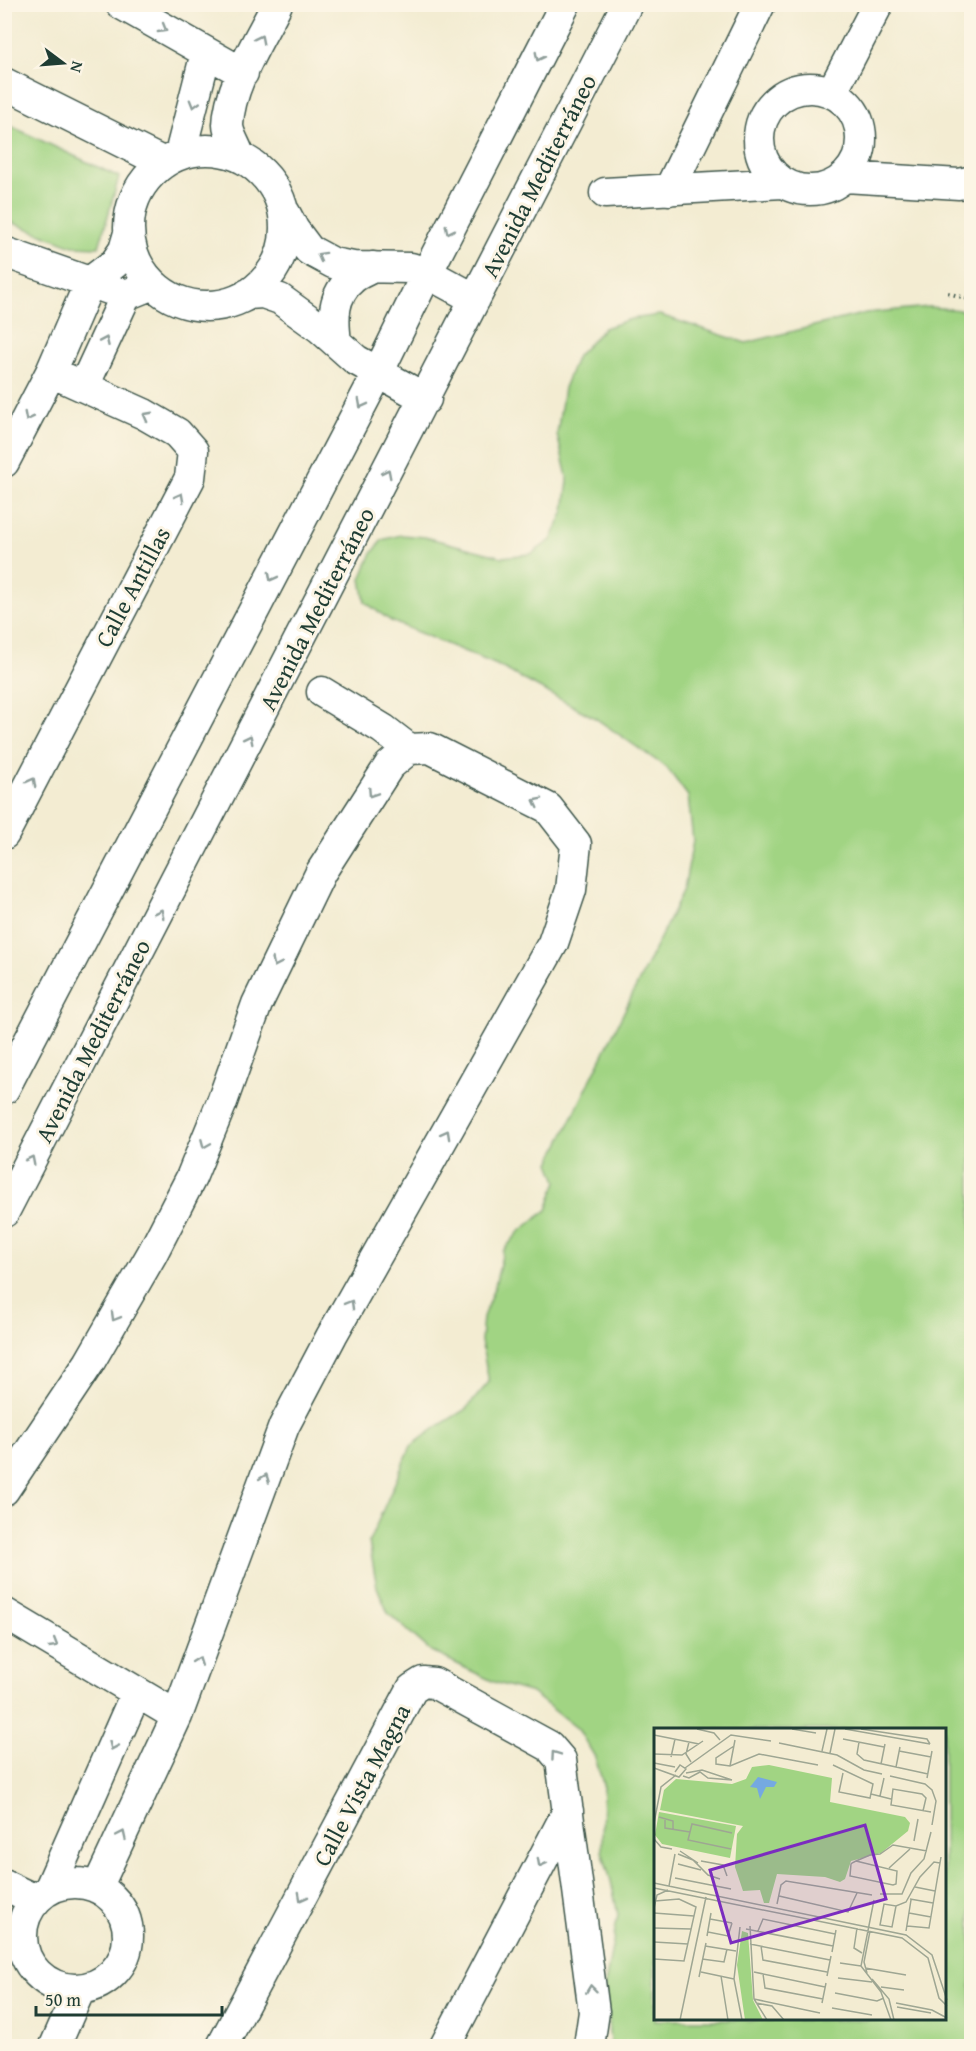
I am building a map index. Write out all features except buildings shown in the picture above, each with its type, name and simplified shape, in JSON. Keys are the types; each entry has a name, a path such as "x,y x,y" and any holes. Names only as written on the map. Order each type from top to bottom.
{"street":[{"path":"121,4 243,73"},
{"path":"239,155 228,127 231,103 277,4"},
{"path":"4,1089 378,373 565,4"},
{"name":"Avenida Mediterráneo","path":"4,1212 426,399 627,4"},
{"path":"669,190 760,4"},
{"path":"832,92 878,4"},
{"path":"172,159 206,54"},
{"path":"4,82 172,159"},
{"path":"816,87 832,92 851,108 861,131 861,148 856,164 845,177 831,186 816,191 798,189 783,183 770,171 762,156 759,139 766,114 783,95 799,88 816,87"},
{"path":"4,462 51,372 90,282 115,263 124,250 137,194 147,178 172,159 209,149 239,155 261,170 270,180 294,230 309,250 333,263 353,267 411,268 427,273 475,299"},
{"path":"845,177 959,184 972,181"},
{"path":"605,193 783,183"},
{"path":"4,252 90,282 139,289 199,306 217,306 234,302 270,276 280,257 285,231 285,213"},
{"path":"84,386 139,289 141,270 133,253 129,233"},
{"path":"336,342 334,309 339,294 351,279 373,267"},
{"path":"248,294 263,293 280,299 320,328 356,360 426,399"},
{"name":"Calle Antillas","path":"4,834 190,478 193,451 177,433 144,414 51,372"},
{"path":"322,692 383,729 409,749"},
{"path":"4,1490 89,1363 152,1254 200,1156 222,1102 256,1004 321,872 389,766 409,749 430,748 548,808 576,844 571,890 553,943 332,1335 284,1426 177,1716 97,1888"},
{"path":"4,1613 177,1716"},
{"name":"Calle Vista Magna","path":"222,2046 412,1689 423,1682 434,1683 549,1746 561,1760 594,2012 589,2046"},
{"path":"4,1885 43,1895 65,1884 81,1883 109,1895 125,1917 128,1931 123,1958 116,1970 93,1986 80,1989 64,1988 49,1982 37,1972 28,1959 23,1944 23,1929 28,1914 43,1895 136,1693"},
{"path":"445,2046 568,1811"},
{"path":"55,2046 80,1989"}],"path":[{"path":"948,293 972,300"}],"green space":[{"path":"4,123 119,177 99,247 73,246 5,220"},
{"path":"929,307 971,311 971,2046 608,2046 610,2042 605,1985 618,1915 602,1851 603,1784 595,1757 578,1729 532,1693 494,1682 431,1651 388,1613 377,1587 369,1542 411,1446 466,1409 489,1382 481,1341 483,1317 495,1286 503,1251 519,1232 547,1210 557,1181 550,1163 684,889 693,841 688,796 667,768 595,718 497,665 391,621 365,602 361,579 371,555 382,540 401,535 425,537 502,557 531,554 551,540 564,511 568,481 557,434 564,388 577,356 604,328 631,319 660,315 746,343 866,313"}]}
